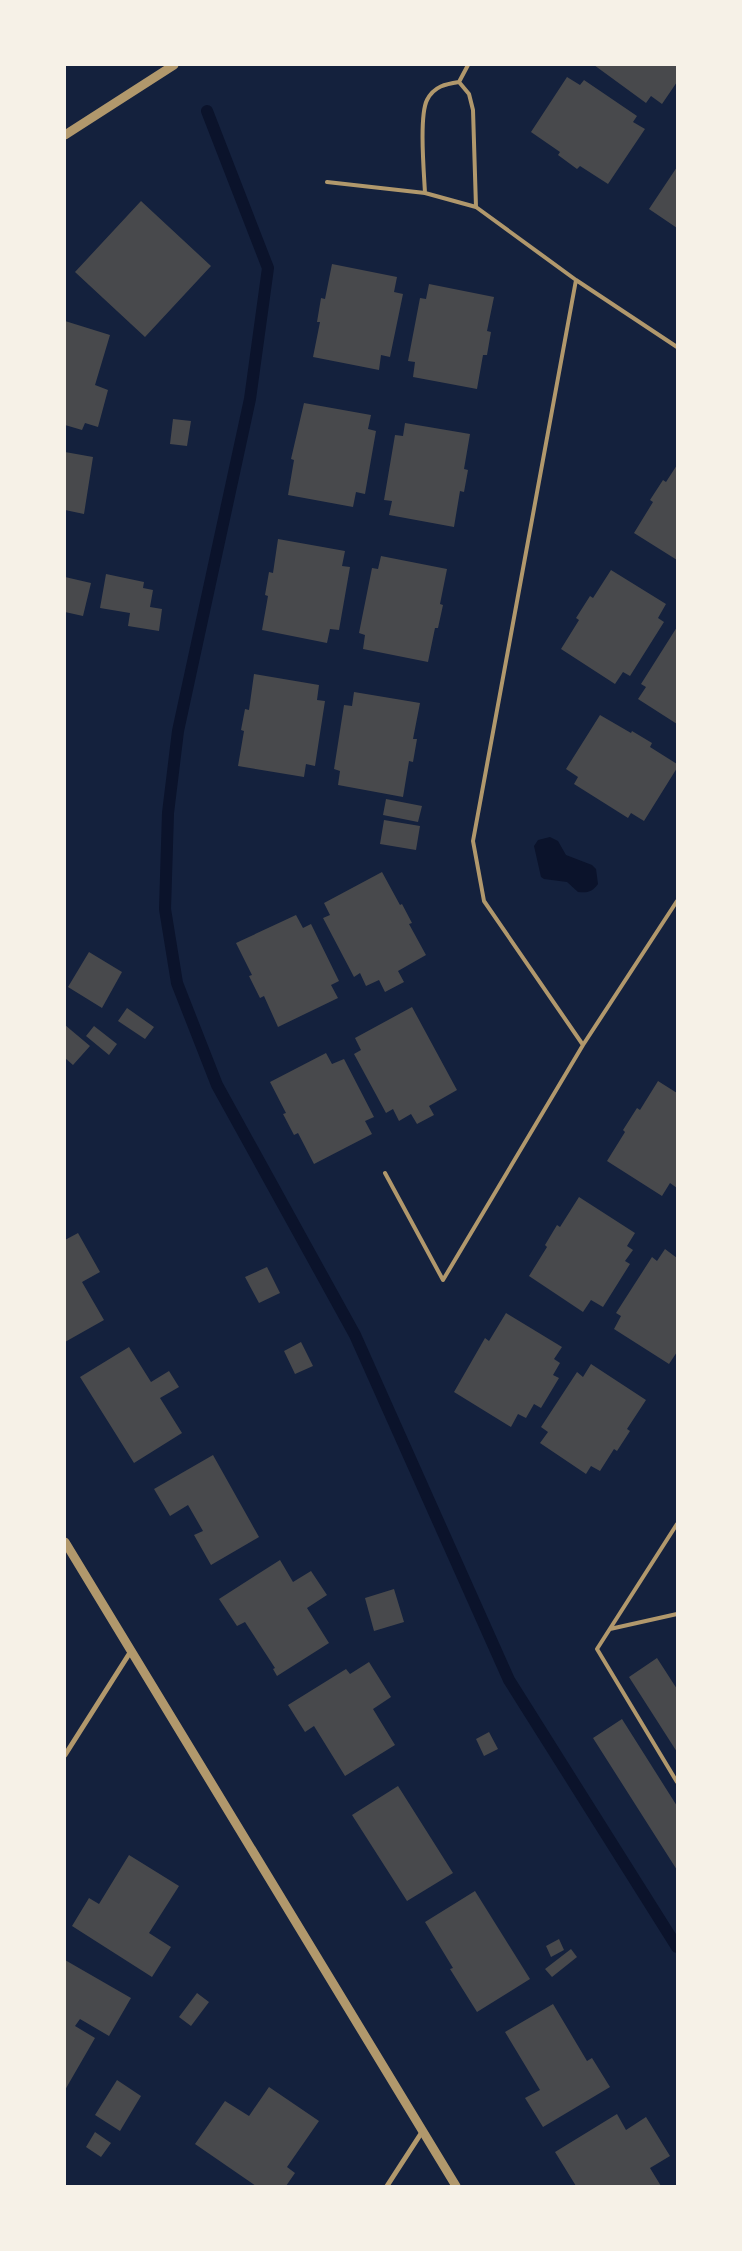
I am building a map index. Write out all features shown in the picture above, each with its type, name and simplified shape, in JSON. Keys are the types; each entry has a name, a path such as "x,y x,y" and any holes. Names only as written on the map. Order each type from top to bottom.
{"street":[{"path":"65,135 174,65"},
{"path":"65,1542 456,2186"},
{"path":"65,1755 131,1651"},
{"path":"387,2186 422,2132"}],"lane":[{"path":"459,82 468,65"},
{"path":"425,193 424,117 427,100 442,84 459,82"},
{"path":"459,82 469,94 473,110 476,207"},
{"path":"327,182 425,193 476,207 576,280 677,347"},
{"path":"576,280 473,841 484,900 583,1045"},
{"path":"385,1173 443,1280 583,1045 677,901"},
{"path":"677,1524 597,1649 677,1782"},
{"path":"610,1629 677,1614"}],"water":[{"path":"550,837 558,841 566,855 592,865 596,869 598,884 594,889 587,892 578,892 567,882 541,877 534,846 538,840"}],"building":[{"path":"594,65 677,65 677,82 662,104 651,96 646,103"},
{"path":"567,77 580,85 584,80 637,116 633,122 645,129 608,184 580,166 577,169 558,155 560,152 531,132"},
{"path":"677,167 677,228 649,209"},
{"path":"141,201 211,266 145,337 75,272"},
{"path":"332,264 397,277 394,292 403,294 390,357 381,355 379,370 313,357 320,322 317,322 321,298 325,299"},
{"path":"429,284 494,297 487,331 491,332 487,355 483,355 477,389 413,377 415,362 408,361 420,298 426,299"},
{"path":"65,321 110,335 95,385 108,390 98,427 85,423 82,430 65,425"},
{"path":"304,403 371,415 368,429 376,431 365,494 356,492 353,507 288,495 294,460 291,459"},
{"path":"173,419 191,421 187,446 170,444"},
{"path":"405,423 470,434 464,469 468,470 464,492 460,491 454,527 389,515 392,501 384,500 395,435 403,436"},
{"path":"65,452 93,457 84,514 65,510"},
{"path":"677,465 677,560 634,533 653,502 650,500 663,480 666,482"},
{"path":"278,539 345,551 342,566 350,567 339,630 330,629 327,643 262,630 268,596 265,595 269,572 273,573"},
{"path":"381,556 447,569 440,604 443,605 438,628 435,628 428,662 363,649 365,635 359,633 372,568 378,569"},
{"path":"611,570 666,604 658,618 664,622 630,676 623,672 615,684 561,649 579,620 576,618 590,596 593,598"},
{"path":"106,574 144,582 143,588 153,590 150,607 162,609 159,631 128,626 130,613 100,608"},
{"path":"65,577 91,583 83,616 65,612"},
{"path":"677,627 677,724 638,699 646,687 641,684"},
{"path":"254,674 319,685 317,700 325,701 315,766 306,764 304,777 238,766 244,731 241,730 245,709 249,710"},
{"path":"354,692 420,703 413,739 417,739 413,762 409,761 403,797 338,785 340,771 334,769 344,705 352,706"},
{"path":"600,715 652,743 650,747 677,764 677,768 644,821 631,813 628,818 574,784 578,777 566,769"},
{"path":"386,799 422,806 418,822 383,815"},
{"path":"384,820 420,826 416,850 380,844"},
{"path":"382,872 400,905 402,904 412,923 409,924 426,955 398,971 404,982 385,992 379,980 366,986 360,973 354,977 323,918 330,915 324,903"},
{"path":"296,915 303,928 311,924 339,981 331,985 338,998 278,1027 264,996 260,998 249,976 252,975 236,943"},
{"path":"89,952 122,972 102,1008 68,987"},
{"path":"412,1007 457,1090 429,1106 434,1115 417,1124 411,1114 399,1121 393,1109 386,1113 354,1054 361,1050 355,1038"},
{"path":"127,1008 154,1027 145,1039 118,1021"},
{"path":"65,1025 90,1046 73,1065 65,1058"},
{"path":"94,1026 117,1044 109,1055 86,1036"},
{"path":"326,1053 332,1064 344,1059 374,1117 365,1121 372,1134 314,1164 298,1133 294,1135 283,1114 286,1113 270,1082"},
{"path":"658,1081 677,1093 677,1188 670,1183 662,1196 607,1161 637,1108 640,1110"},
{"path":"579,1197 635,1233 627,1246 633,1250 625,1261 630,1264 603,1307 591,1300 583,1312 529,1276 547,1247 545,1245 557,1225 560,1227"},
{"path":"78,1233 100,1272 82,1282 104,1320 65,1342 65,1240"},
{"path":"665,1249 677,1258 677,1352 669,1364 614,1329 621,1316 616,1313 652,1257 657,1261"},
{"path":"267,1267 280,1293 259,1303 245,1277"},
{"path":"506,1313 562,1347 554,1359 560,1363 553,1375 559,1378 541,1408 534,1404 526,1418 518,1414 511,1427 454,1392 485,1338 489,1341"},
{"path":"301,1342 313,1366 295,1374 284,1351"},
{"path":"129,1347 151,1382 169,1371 179,1387 160,1398 182,1433 134,1463 80,1377"},
{"path":"591,1364 646,1400 627,1429 630,1431 617,1451 614,1449 600,1471 591,1466 586,1474 540,1443 548,1432 541,1427 577,1372 583,1377"},
{"path":"213,1455 259,1537 211,1565 194,1535 203,1531 188,1505 170,1516 154,1489"},
{"path":"280,1560 293,1582 311,1571 327,1595 307,1608 329,1643 277,1676 273,1669 275,1668 245,1622 237,1626 219,1599"},
{"path":"394,1589 404,1622 374,1631 365,1598"},
{"path":"657,1658 677,1689 677,1752 629,1677"},
{"path":"369,1662 391,1697 373,1709 395,1745 345,1776 314,1726 305,1732 288,1705 346,1669 350,1674"},
{"path":"622,1719 677,1806 677,1870 593,1738"},
{"path":"489,1732 498,1749 484,1756 476,1739"},
{"path":"398,1786 453,1873 407,1901 352,1815"},
{"path":"129,1855 179,1886 149,1933 171,1947 152,1977 72,1926 89,1898 99,1904"},
{"path":"475,1891 530,1979 477,2012 450,1969 453,1968 425,1922"},
{"path":"559,1939 564,1950 551,1957 546,1946"},
{"path":"571,1949 577,1957 552,1977 545,1969"},
{"path":"65,1960 131,1998 109,2036 80,2019 75,2026 95,2038 65,2090"},
{"path":"197,1993 209,2002 191,2026 179,2017"},
{"path":"553,2004 587,2061 592,2058 610,2087 543,2127 525,2098 540,2090 505,2032"},
{"path":"117,2080 141,2096 120,2131 95,2115"},
{"path":"269,2087 319,2121 287,2167 295,2173 286,2186 256,2186 195,2144 225,2101 249,2116"},
{"path":"617,2114 626,2130 646,2117 670,2156 650,2168 661,2186 576,2186 555,2152"},
{"path":"95,2132 111,2143 101,2157 86,2147"}],"waterway":[{"path":"207,111 268,268 250,399 178,731 168,813 165,909 177,983 217,1085 355,1335 509,1680 677,1947"}]}
